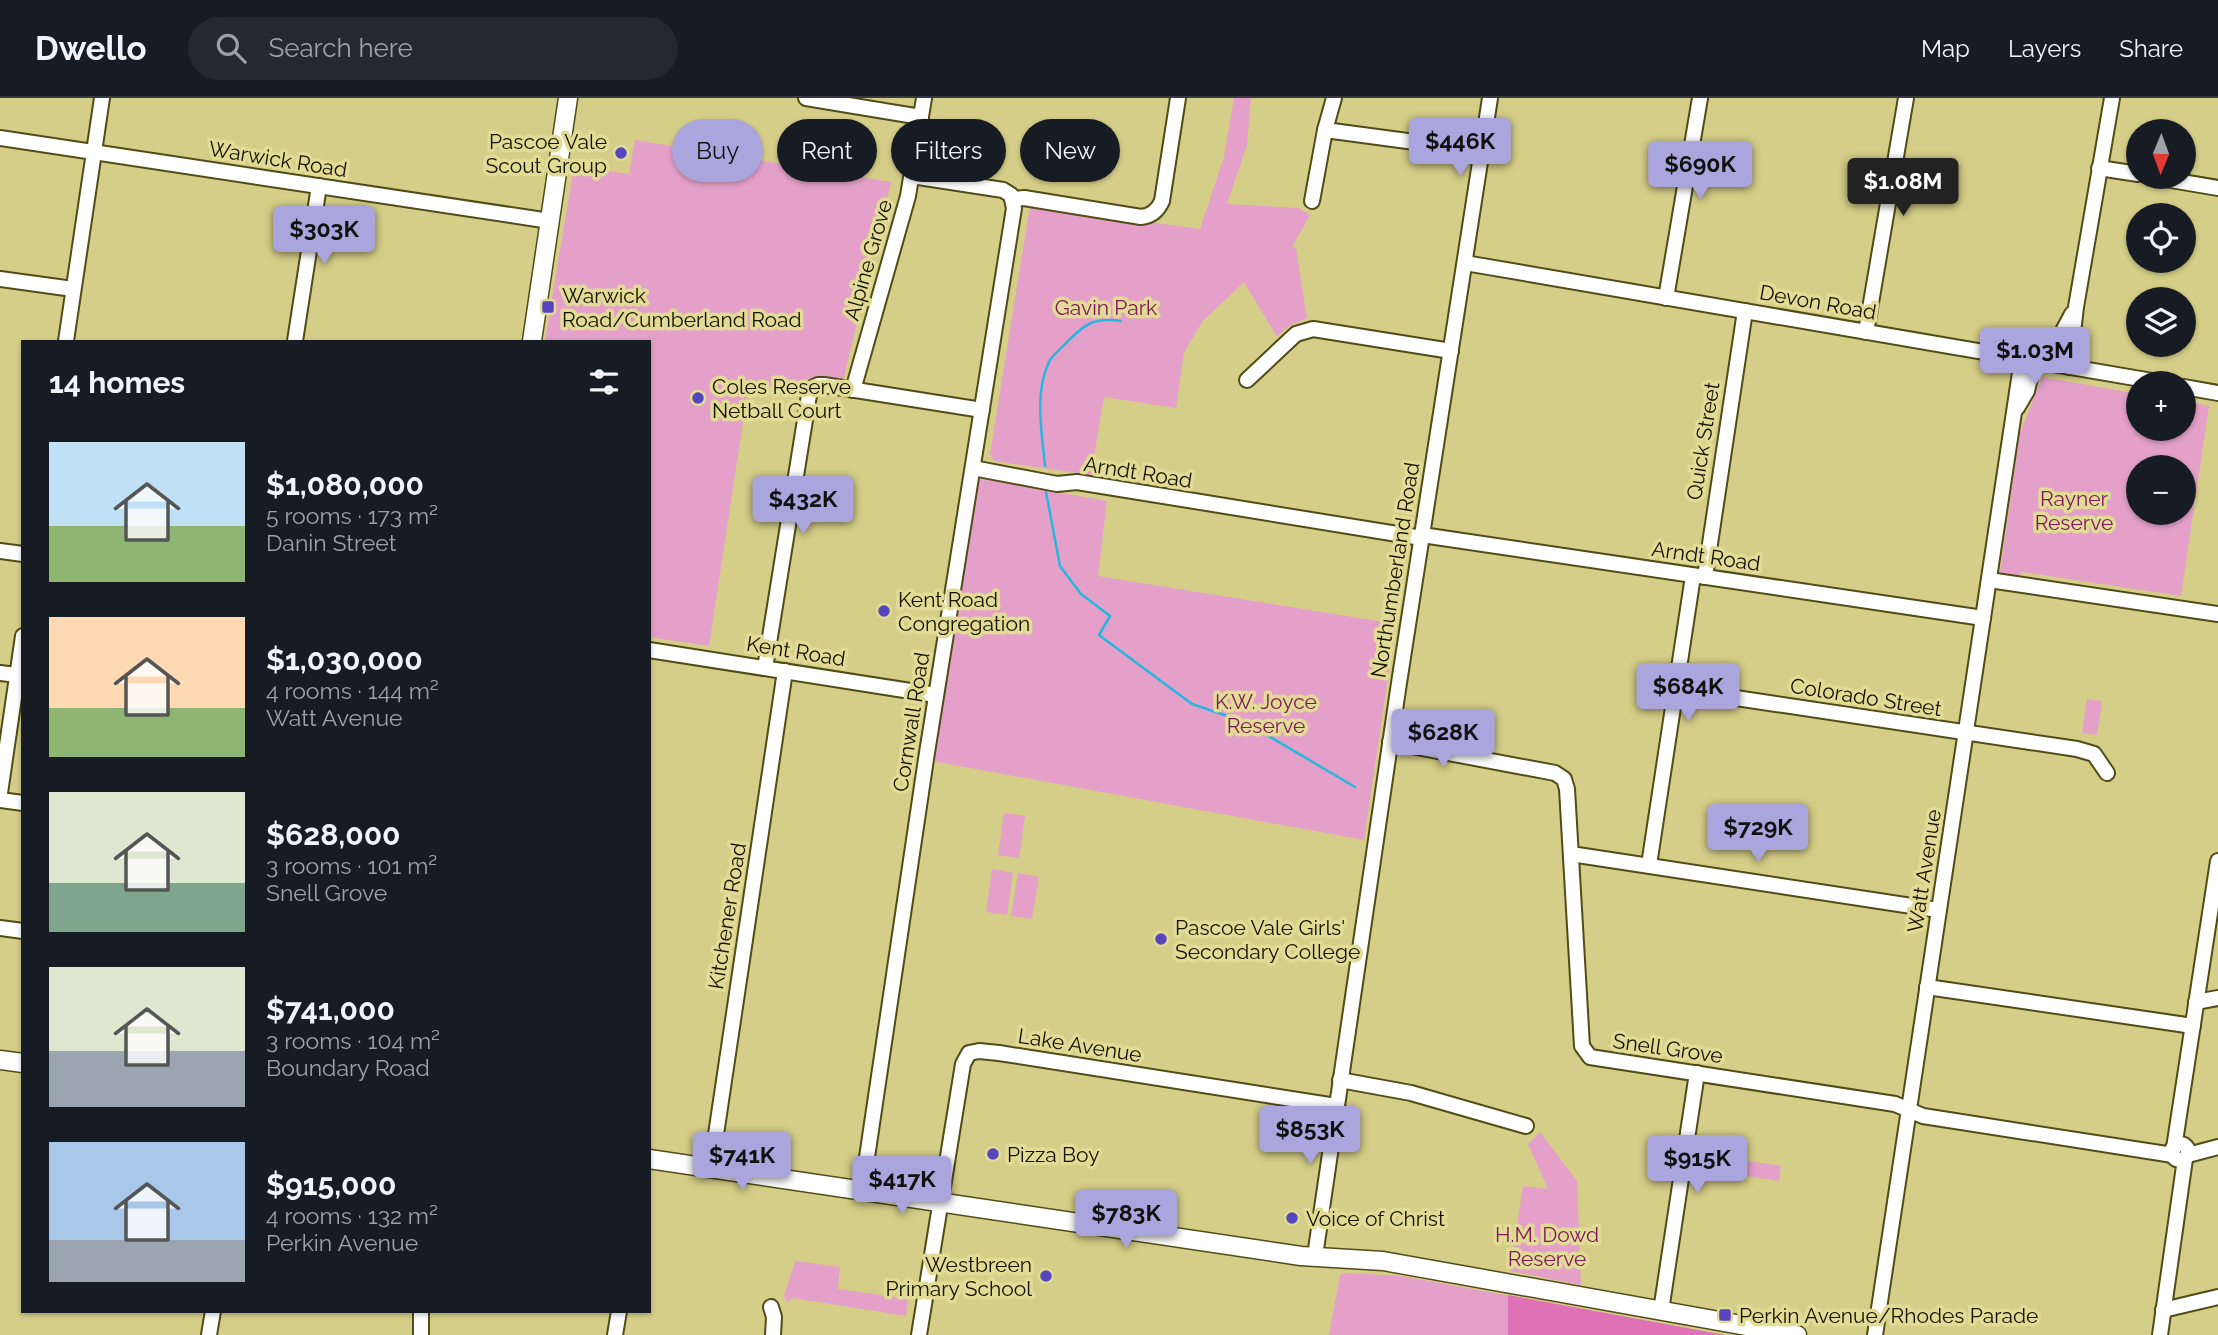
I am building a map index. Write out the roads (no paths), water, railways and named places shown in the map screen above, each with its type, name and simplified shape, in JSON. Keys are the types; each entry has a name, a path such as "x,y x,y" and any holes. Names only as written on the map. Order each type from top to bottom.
{"main road":[{"path":"532,340 568,98"},
{"path":"0,1060 21,1063"},
{"path":"651,1159 1315,1256 1383,1261 1797,1335"}],"street":[{"path":"66,340 102,98"},
{"path":"806,98 921,117"},
{"name":"Alpine Grove","path":"921,117 924,98"},
{"path":"954,182 995,188 1008,193 1013,199 1024,198 1141,217 1150,215 1162,201 1178,98"},
{"path":"1312,201 1325,130 1334,98"},
{"name":"Northumberland Road","path":"1315,1256 1390,742 1490,98"},
{"path":"1666,298 1700,98"},
{"path":"1866,332 1906,98"},
{"path":"2069,367 2076,307 2112,98"},
{"path":"1325,130 1482,151"},
{"name":"Warwick Road","path":"0,138 550,221"},
{"path":"2099,168 2126,172"},
{"name":"Alpine Grove","path":"853,390 910,182"},
{"path":"2196,184 2218,188"},
{"path":"295,340 319,186"},
{"name":"Cornwall Road","path":"862,1191 936,695 1013,213 1013,199"},
{"name":"Devon Road","path":"1465,264 2126,377"},
{"path":"0,279 73,289"},
{"path":"2051,364 2054,348 2076,307"},
{"name":"Quick Street","path":"1649,865 1676,689 1699,577 1745,311"},
{"path":"1247,380 1296,334 1313,329 1451,351"},
{"name":"Watt Avenue","path":"1875,1335 2015,413 2028,360"},
{"path":"765,668 810,389 818,385 982,410"},
{"path":"2196,389 2218,393"},
{"name":"Arndt Road","path":"973,468 1057,484 1077,482 1422,537 1983,618"},
{"path":"0,551 21,554"},
{"path":"1989,580 2218,614"},
{"name":"Kent Road","path":"651,650 936,695"},
{"path":"0,792 21,657"},
{"name":"Kitchener Road","path":"711,1168 785,671"},
{"path":"0,673 19,678"},
{"name":"Colorado Street","path":"1676,689 2088,752 2097,757 2107,773"},
{"name":"Snell Grove","path":"1390,742 1560,775 1564,779 1572,854 1582,1046 1585,1053 1594,1058 1895,1104 1923,1116 2152,1151 2180,1153 2218,1147"},
{"path":"0,800 21,803"},
{"path":"1572,854 1938,910"},
{"path":"2160,1335 2181,1181 2179,1124 2218,861"},
{"path":"0,928 21,931"},
{"path":"1927,987 2193,1026"},
{"path":"2196,1002 2218,998"},
{"name":"Lake Avenue","path":"941,1203 963,1064 966,1056 974,1051 1336,1106"},
{"path":"1661,1311 1697,1073"},
{"path":"1340,1080 1411,1093 1526,1126"},
{"path":"919,1335 941,1203"},
{"path":"2163,1310 2218,1297"},
{"path":"771,1307 774,1317 773,1335"},
{"path":"209,1335 213,1313"},
{"path":"421,1313 421,1335"},
{"path":"615,1335 618,1313"}],"waterway":[{"path":"1045,466 1040,400 1049,362 1086,326 1104,320 1121,321"},
{"path":"1046,492 1060,566 1081,594 1110,616 1099,635 1192,704 1245,722 1355,787"}],"place":[{"name":"Pascoe Vale Scout Group","path":"621,153"},
{"name":"Warwick Road/Cumberland Road","path":"548,307"},
{"name":"Coles Reserve Netball Court","path":"698,398"},
{"name":"Kent Road Congregation","path":"884,611"},
{"name":"Pascoe Vale Girls' Secondary College","path":"1161,939"},
{"name":"Pizza Boy","path":"993,1154"},
{"name":"Voice of Christ","path":"1292,1218"},
{"name":"Westbreen Primary School","path":"1046,1276"},
{"name":"Perkin Avenue/Rhodes Parade","path":"1725,1315"}],"park label":[{"name":"Gavin Park","path":"1106,307"},
{"name":"Rayner Reserve","path":"2074,510"},
{"name":"K.W. Joyce Reserve","path":"1266,713"},
{"name":"H.M. Dowd Reserve","path":"1547,1246"}]}
